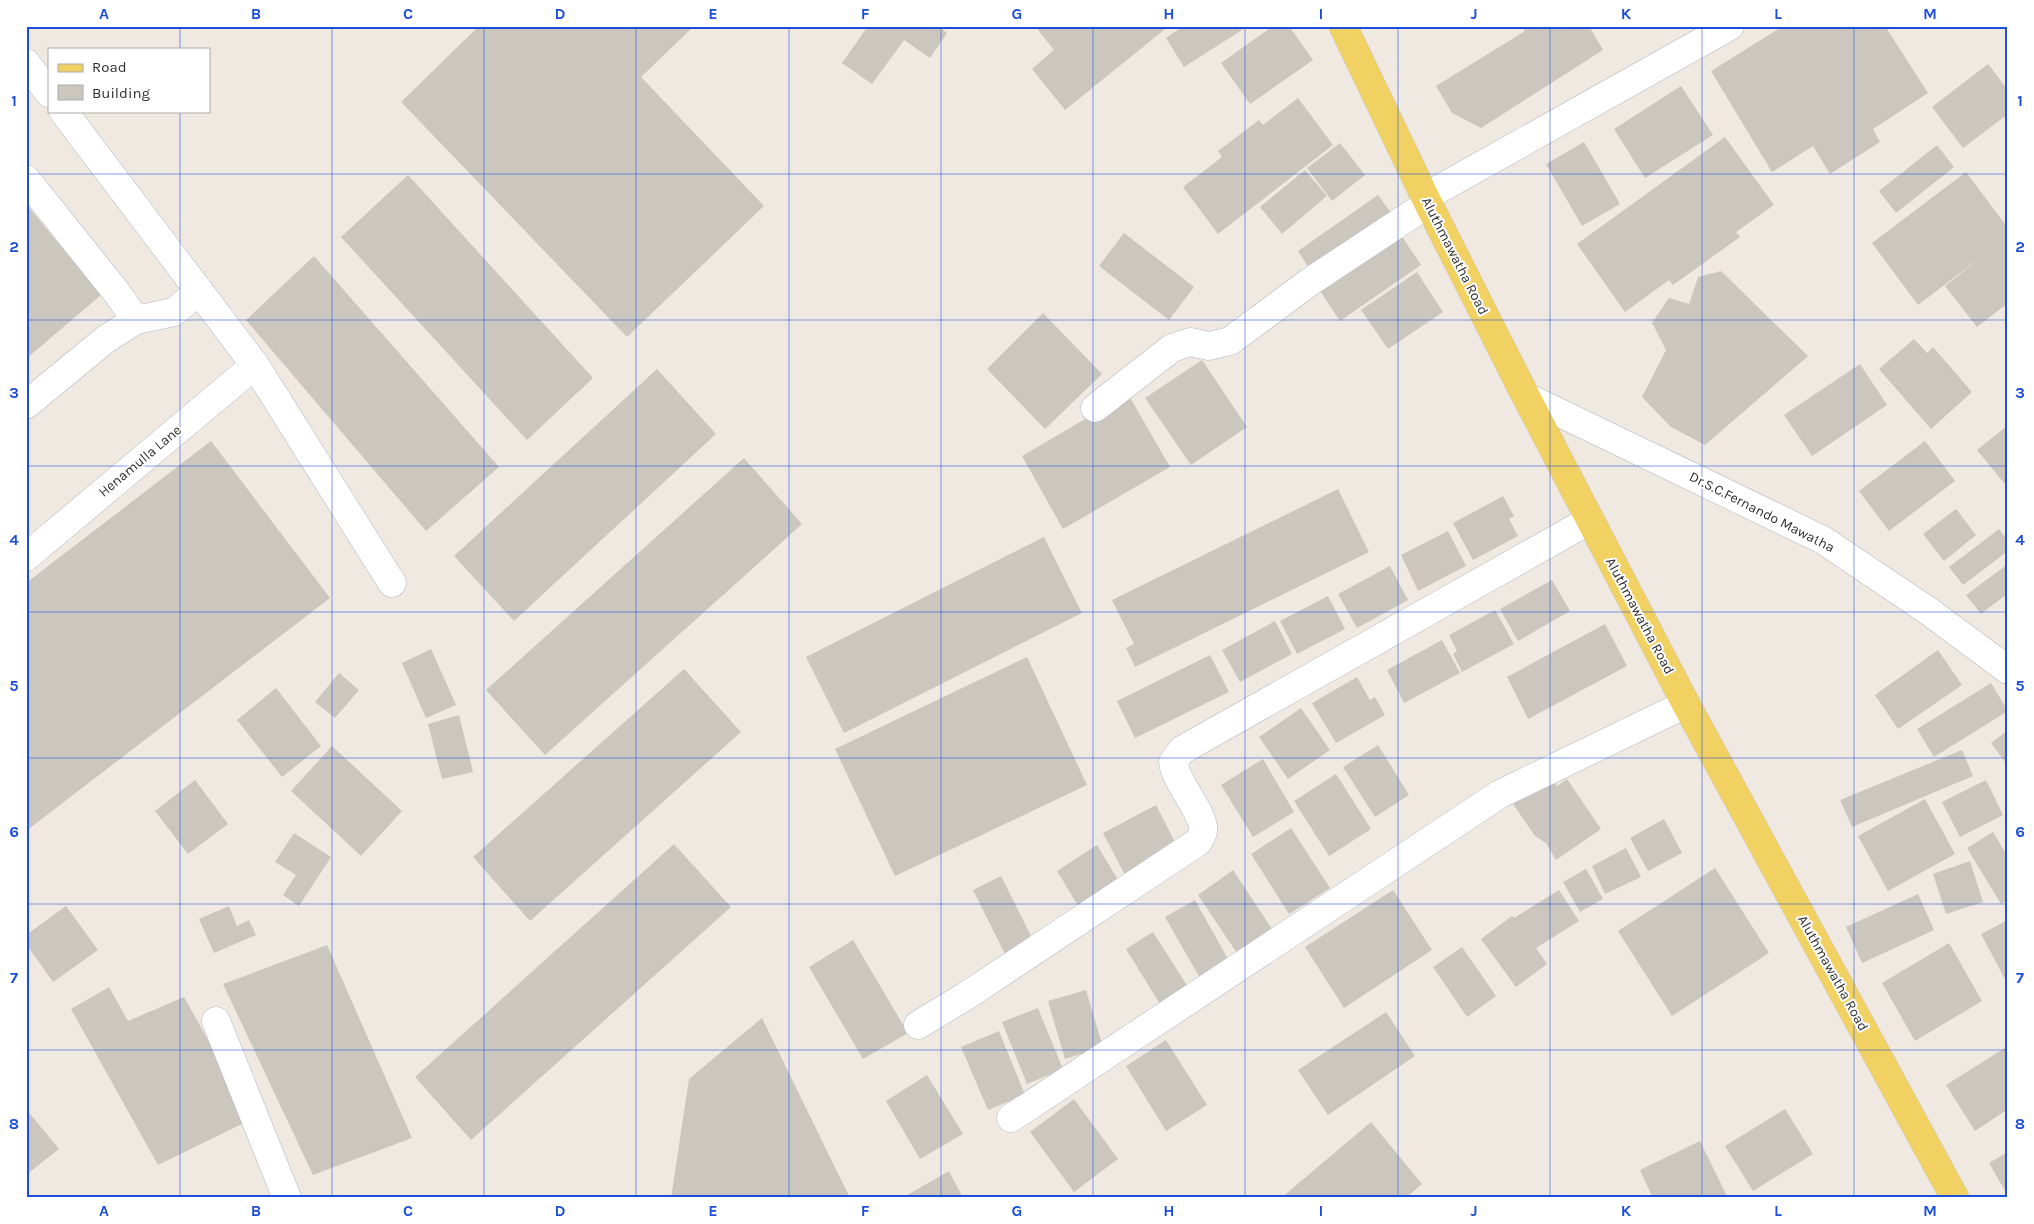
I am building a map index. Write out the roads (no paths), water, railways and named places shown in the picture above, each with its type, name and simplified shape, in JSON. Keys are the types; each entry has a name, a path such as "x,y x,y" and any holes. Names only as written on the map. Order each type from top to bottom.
{"main road":[{"name":"Aluthmawatha Road","path":"1343,26 1427,200 1686,704 1955,1198"}],"street":[{"path":"1095,408 1172,348 1190,342 1209,346 1230,341 1311,281 1427,200 1730,26"},
{"path":"26,63 48,92"},
{"path":"64,112 255,365 392,583"},
{"path":"26,179 117,293 136,320"},
{"path":"26,405 106,339 136,320 174,312 198,291"},
{"name":"Henamulla Lane","path":"26,557 255,365"},
{"name":"Dr.S.C.Fernando Mawatha","path":"1527,397 1823,540 1927,610 2008,670"},
{"path":"918,1025 966,996 1198,842 1203,832 1202,822 1174,772 1173,762 1182,750 1590,520"},
{"path":"1011,1118 1500,794 1686,704"},
{"path":"216,1021 287,1198"}]}
